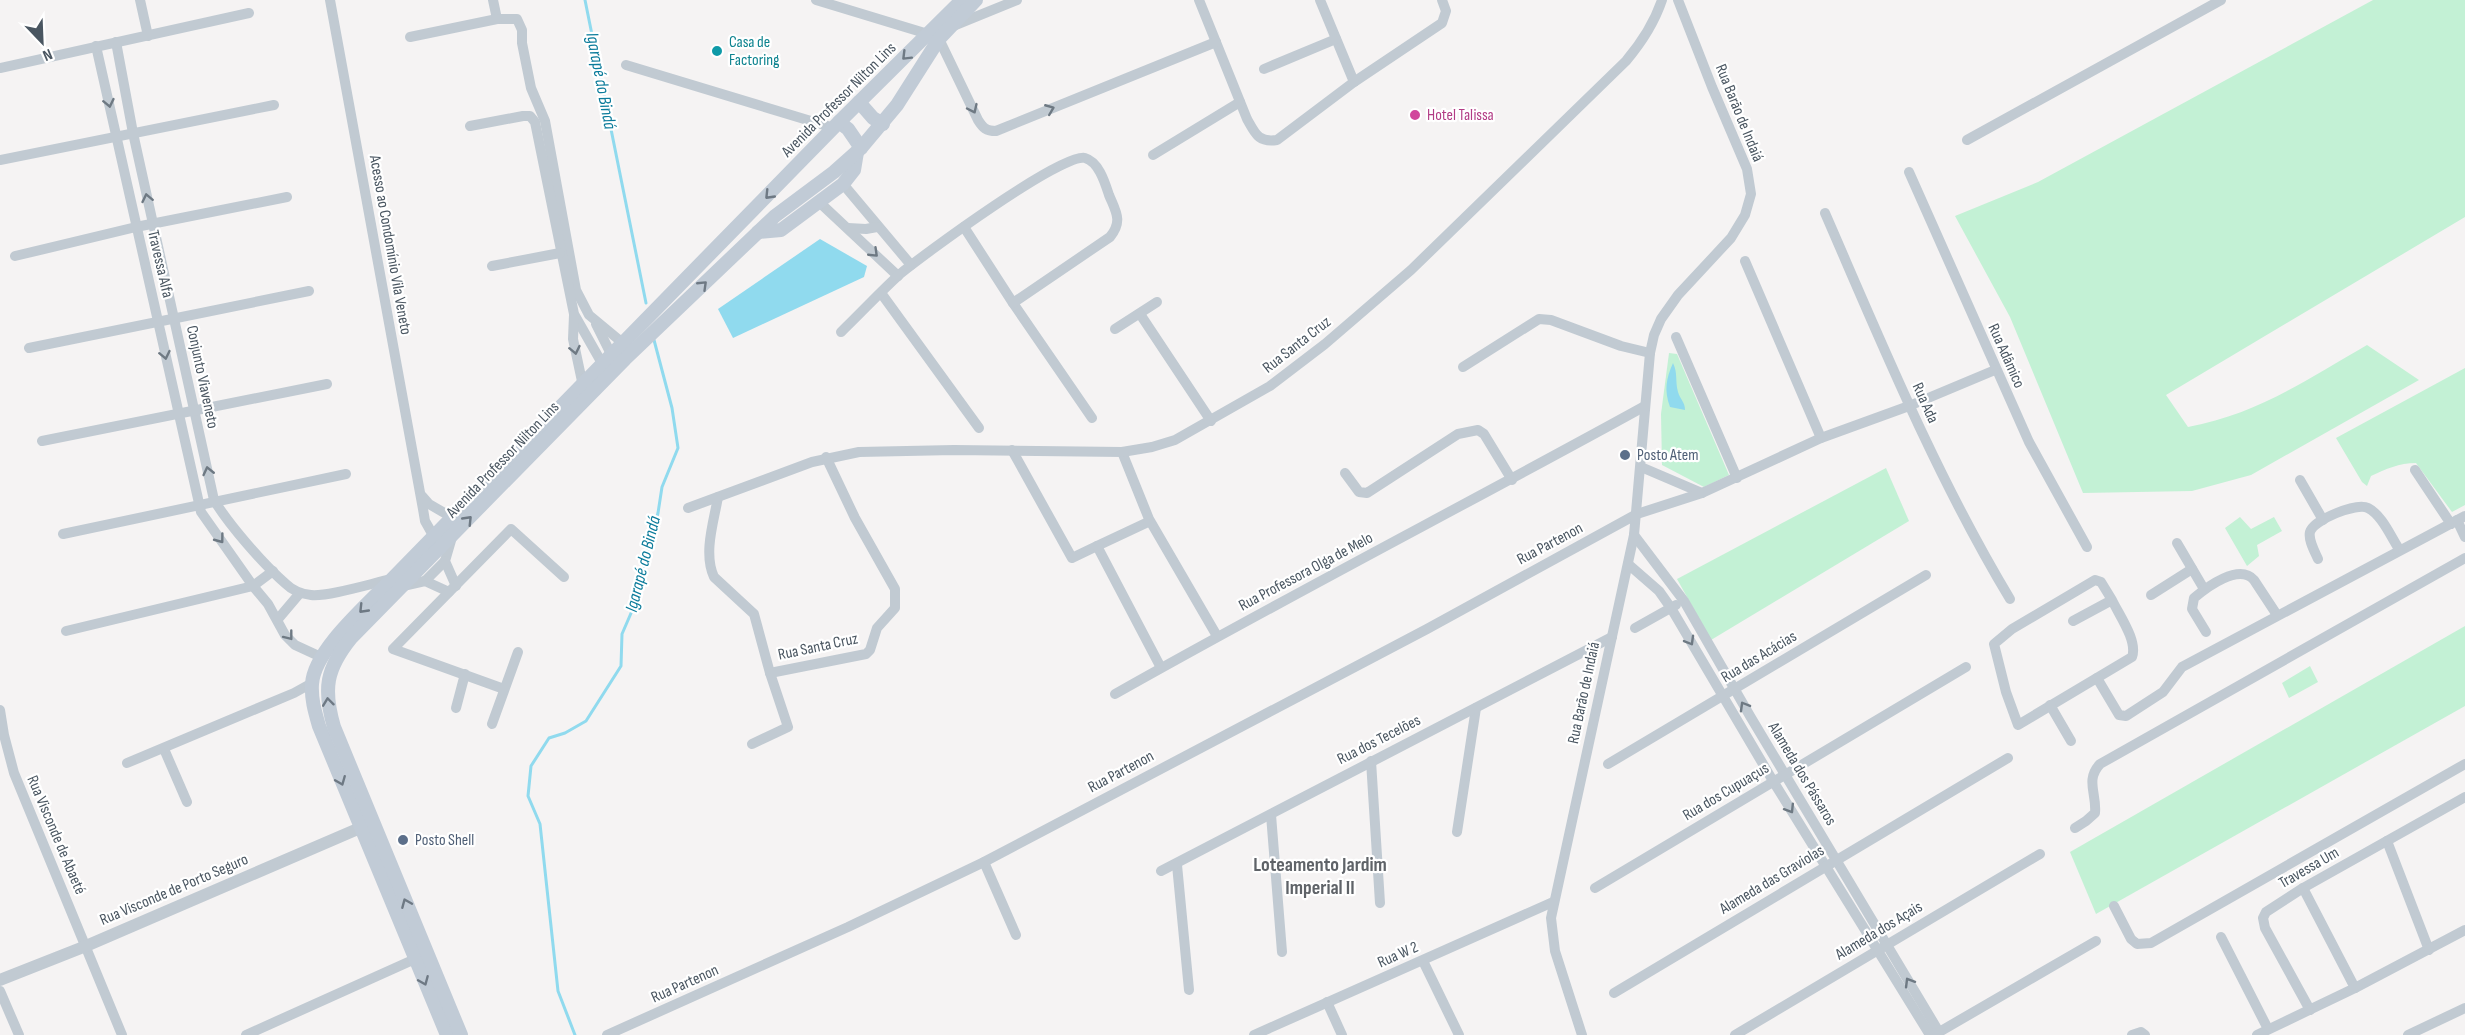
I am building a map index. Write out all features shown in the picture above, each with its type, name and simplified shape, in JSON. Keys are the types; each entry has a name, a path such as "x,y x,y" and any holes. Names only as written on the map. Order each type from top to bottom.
{"main road":[{"name":"Avenida Professor Nilton Lins","path":"461,1035 349,766 332,719 327,694 333,664 341,650 434,537 624,344 661,325 758,232 859,150 883,124 934,36 962,0"},
{"name":"Avenida Professor Nilton Lins","path":"447,1035 360,828 314,711 312,683 321,657 398,582 452,537 643,334 656,311 836,125 934,36 950,27 976,0"},
{"path":"860,102 873,118 883,124"},
{"path":"758,232 781,230 843,184 854,170 859,150 848,129 836,125"}],"street":[{"path":"140,0 148,36"},
{"name":"Acesso ao Condomínio Vila Veneto","path":"330,0 425,521 434,537"},
{"path":"493,0 497,19"},
{"path":"816,0 934,36 982,128 996,131 1216,42"},
{"path":"950,27 1017,0"},
{"path":"1199,0 1240,102 1257,137 1264,141 1276,140 1354,82 1442,23 1446,11 1442,0"},
{"path":"1320,0 1354,82"},
{"name":"Rua Santa Cruz","path":"688,508 826,458 859,452 1012,450 1122,452 1175,440 1211,422 1289,372 1411,270 1626,61 1645,39 1657,16 1662,0"},
{"name":"Rua Barão de Indaiá","path":"1582,1035 1551,934 1553,902 1634,535 1650,353 1661,319 1678,295 1731,238 1745,216 1751,194 1747,170 1678,0"},
{"path":"1967,140 2218,1"},
{"path":"0,68 249,13"},
{"path":"410,37 497,19 517,19 522,30 522,43 531,88 545,121 574,282 582,303 595,321 624,344"},
{"path":"1264,69 1336,39"},
{"name":"Conjunto Viaveneto","path":"116,42 153,224 214,500 273,571 287,586 300,593"},
{"name":"Travessa Alfa","path":"96,46 199,504 205,519 278,618 285,635 295,645 321,657"},
{"path":"626,66 836,125"},
{"path":"1153,155 1240,102"},
{"path":"0,160 274,105"},
{"path":"470,126 523,116 530,116 535,122 574,314 573,339 583,386"},
{"path":"842,332 898,276 964,226 1054,167 1075,158 1084,157 1092,161 1103,178 1118,218 1115,231 1110,237 1013,303"},
{"name":"Rua Adâmico","path":"1909,172 1995,370 2029,442 2086,547"},
{"path":"843,184 911,265"},
{"path":"15,256 136,227 287,197"},
{"path":"818,201 898,276"},
{"name":"Rua Ada","path":"1825,213 1909,406 1951,495 2010,598"},
{"path":"964,226 1013,303 1092,418"},
{"path":"847,228 866,230 877,227"},
{"path":"492,266 560,253"},
{"path":"1744,261 1821,438"},
{"path":"29,348 309,291"},
{"path":"881,293 979,428"},
{"path":"1115,329 1157,302"},
{"path":"574,314 608,361"},
{"path":"1140,314 1211,422"},
{"path":"1463,367 1539,319 1551,320 1621,346 1650,353"},
{"path":"595,321 608,361"},
{"path":"1676,337 1737,478"},
{"name":"Rua Partenon","path":"607,1035 848,927 984,862 1427,629 1637,514 1702,493 1821,438 1909,406 1995,370"},
{"path":"42,441 327,384"},
{"name":"Rua Professora Olga de Melo","path":"1115,694 1217,636 1512,480 1645,406"},
{"path":"1346,473 1357,490 1363,493 1458,434 1478,430 1484,434 1512,480"},
{"path":"1012,450 1072,558 1146,523"},
{"path":"1122,452 1149,519 1217,636"},
{"name":"Rua Santa Cruz","path":"770,673 866,654 870,650 877,628 895,608 895,589 855,518 826,458"},
{"path":"1641,467 1702,493"},
{"path":"2415,470 2458,520 2465,537"},
{"path":"63,534 214,500 346,474"},
{"path":"2300,480 2323,520"},
{"path":"422,496 429,504 453,518"},
{"path":"718,496 709,552 711,570 714,577 754,614 788,727 752,744"},
{"path":"2318,559 2310,533 2312,528 2323,520 2350,508 2362,506 2375,513 2399,549"},
{"path":"2097,678 2119,715 2126,716 2163,692 2182,667 2399,549 2458,520"},
{"path":"504,689 393,649 511,529 564,577"},
{"name":"Alameda dos Pássaros","path":"1634,535 1684,601 1887,944 1934,1034"},
{"path":"425,581 445,561 452,537"},
{"path":"233,556 247,542"},
{"path":"2177,543 2204,589"},
{"path":"1097,546 1160,664"},
{"path":"2075,828 2095,813 2091,779 2094,770 2100,764 2465,558"},
{"path":"445,561 452,589"},
{"name":"Alameda dos Pássaros","path":"1628,564 1659,591 1671,608 1825,866 1877,950 1934,1034"},
{"path":"2151,595 2192,570"},
{"path":"66,631 253,586 273,571"},
{"path":"2206,632 2191,604 2194,598 2204,589 2242,573 2249,575 2277,615"},
{"name":"Rua das Acácias","path":"1608,764 1926,575"},
{"path":"2095,580 2102,582 2134,651 2132,657 2097,678 2018,725 2006,692 1994,644 2036,613 2095,580"},
{"path":"278,618 300,593 314,596 398,582 425,581 452,589"},
{"path":"2073,621 2112,600"},
{"path":"1635,628 1684,601"},
{"name":"Rua dos Tecelões","path":"1161,871 1177,865 1371,761 1612,637"},
{"path":"492,724 518,652"},
{"name":"Rua dos Cupuaçus","path":"1595,888 1966,667"},
{"path":"456,708 465,674"},
{"path":"127,764 294,693 312,683"},
{"path":"2050,705 2071,741"},
{"path":"1457,832 1476,708"},
{"name":"Rua Visconde de Abaeté","path":"0,710 2,736 14,773 122,1035"},
{"path":"164,749 187,802"},
{"name":"Alameda das Graviolas","path":"1614,993 2008,758"},
{"path":"1371,761 1380,903"},
{"path":"2114,906 2132,939 2143,945 2151,943 2465,764"},
{"name":"Travessa Um","path":"2310,1011 2264,923 2266,912 2303,888 2464,799"},
{"path":"1271,815 1282,952"},
{"name":"Rua Visconde de Porto Seguro","path":"0,980 86,946 360,828"},
{"path":"2387,841 2429,950"},
{"name":"Alameda dos Açais","path":"1735,1035 2040,854"},
{"path":"984,862 1016,935"},
{"path":"1177,865 1189,990"},
{"path":"2303,888 2355,988"},
{"name":"Rua W 2","path":"1254,1035 1553,902"},
{"path":"2257,1035 2310,1011 2465,930"},
{"path":"2221,937 2268,1029"},
{"path":"1934,1034 2096,941"},
{"path":"246,1035 415,959"},
{"path":"1423,961 1459,1035"},
{"path":"0,991 19,1035"},
{"path":"1327,1002 1342,1035"},
{"path":"2408,1035 2465,1008"},
{"path":"2132,1035 2141,1032 2145,1035"}],"green space":[{"path":"2373,0 2465,0 2465,217 2166,395 2188,427 2213,421 2259,405 2367,345 2419,380 2251,475 2192,491 2083,493 2010,317 1955,216 2038,182"},
{"path":"1669,353 1677,354 1729,475 1704,487 1662,465 1661,414"},
{"path":"2465,368 2465,505 2452,512 2416,463 2398,465 2371,476 2367,486 2362,482 2336,438"},
{"path":"1886,468 1909,521 1711,640 1677,579"},
{"path":"2240,517 2251,529 2274,517 2282,531 2257,545 2259,556 2247,566 2225,528"},
{"path":"2465,626 2465,706 2096,914 2070,852"},
{"path":"2310,666 2318,682 2289,698 2282,683"}],"water":[{"path":"820,239 867,266 864,277 733,338 718,309"},
{"path":"1673,363 1678,392 1685,410 1670,407 1668,401 1667,385"}],"waterway":[{"name":"Igarapé do Bindá","path":"585,0 646,303"},
{"name":"Igarapé do Bindá","path":"575,1035 558,991 540,824 528,796 531,766 549,738 565,733 586,721 621,666 622,634 638,597 662,487 678,448 672,408 654,340"}],"place":[{"name":"Casa de Factoring","path":"717,51"},
{"name":"Hotel Talissa","path":"1415,115"},
{"name":"Posto Atem","path":"1625,455"},
{"name":"Posto Shell","path":"403,840"}],"district":[{"name":"Loteamento Jardim Imperial II","path":"1320,876"}]}
